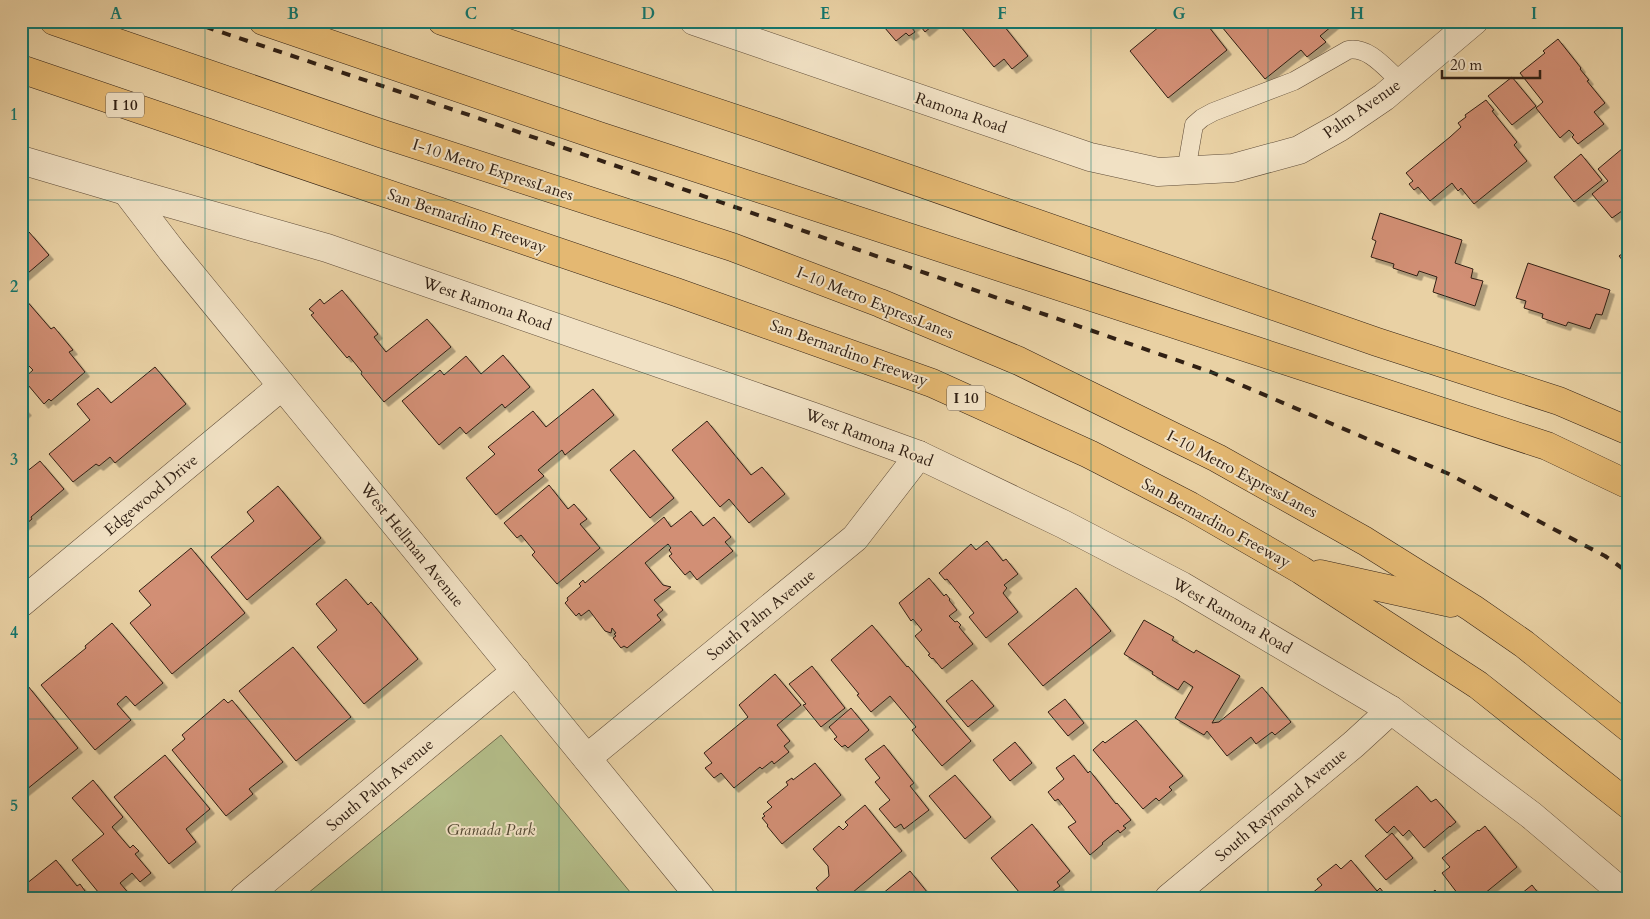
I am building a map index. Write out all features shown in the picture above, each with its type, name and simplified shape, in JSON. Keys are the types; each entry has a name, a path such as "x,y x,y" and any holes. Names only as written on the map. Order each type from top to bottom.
{"highway":[{"name":"I-10 Metro ExpressLanes","path":"54,21 383,134 732,247 890,307 1018,360 1217,458 1365,541 1472,608 1524,644 1629,728"},
{"path":"262,21 627,145 1547,446 1629,485"},
{"path":"442,21 772,131 1377,342 1559,401 1629,431"},
{"name":"San Bernardino Freeway","path":"21,69 676,292 932,382 1089,454 1190,506 1301,570 1478,685 1629,805"},
{"path":"21,82 230,141"},
{"path":"1301,570 1472,608"}],"street":[{"name":"Palm Avenue","path":"1234,168 1299,150 1340,127 1384,96 1474,21"},
{"name":"Ramona Road","path":"711,24 1090,157 1158,172 1234,168"},
{"name":"West Ramona Road","path":"21,160 327,248 919,455 1063,524 1182,586 1391,710 1531,815 1629,898"},
{"name":"West Hellman Avenue","path":"126,191 161,238 701,898"},
{"name":"Edgewood Drive","path":"21,603 282,386"},
{"name":"South Palm Avenue","path":"587,758 855,538 919,455"},
{"name":"South Palm Avenue","path":"244,898 516,671"},
{"name":"South Raymond Avenue","path":"1169,898 1354,744 1391,710"}],"lane":[{"path":"1186,171 1194,126 1202,118 1294,81 1348,50 1357,48 1366,52 1401,82"}],"green space":[{"name":"Granada Park","path":"501,735 635,898 302,898"}],"building":[{"path":"879,21 938,21 925,32 918,23 912,28 915,32 909,36 906,33 896,41"},
{"path":"956,21 1000,21 1028,56 1012,69 1004,59 994,67"},
{"path":"1166,21 1200,21 1203,24 1205,22 1227,50 1168,98 1130,51"},
{"path":"1217,21 1338,21 1320,36 1326,42 1307,57 1301,50 1265,79"},
{"path":"1558,39 1605,103 1594,112 1604,124 1578,144 1572,137 1574,135 1569,130 1560,138 1536,108 1543,102 1520,73 1545,53 1543,51"},
{"path":"1512,77 1536,106 1512,125 1488,96"},
{"path":"1486,100 1494,110 1492,111 1517,142 1514,145 1527,161 1474,204 1461,188 1458,191 1452,183 1430,201 1418,187 1414,190 1409,184 1413,181 1406,173 1461,127 1458,123 1466,117 1465,115"},
{"path":"1629,143 1629,206 1612,218 1592,194 1608,181 1598,169"},
{"path":"1581,154 1602,180 1574,202 1554,177"},
{"path":"1380,213 1462,240 1455,263 1473,269 1471,278 1483,281 1475,306 1433,292 1437,277 1419,271 1417,276 1393,268 1394,264 1371,257 1376,241 1372,239"},
{"path":"29,232 49,255 21,279 21,239"},
{"path":"1629,249 1629,268 1619,256"},
{"path":"1528,263 1610,290 1602,315 1596,314 1590,329 1568,322 1566,326 1542,318 1543,314 1524,308 1526,301 1516,298"},
{"path":"342,290 378,334 374,337 386,352 427,319 451,347 384,402 349,356 347,358 311,315 314,313 309,309 320,299 324,304"},
{"path":"25,299 51,329 54,327 73,350 69,352 85,372 51,401 49,399 44,404 23,379 33,370 21,358 21,302"},
{"path":"503,355 530,387 505,408 502,404 466,434 460,427 439,445 402,401 440,370 444,375 466,356 481,374"},
{"path":"155,367 186,404 115,463 110,457 99,466 96,464 73,482 49,454 90,420 77,404 98,388 111,403"},
{"path":"593,389 614,415 565,455 562,450 538,470 544,476 496,515 466,478 495,454 488,447 533,411 546,427"},
{"path":"21,405 27,411 21,416"},
{"path":"707,421 751,475 762,467 785,494 749,523 729,499 720,507 672,450"},
{"path":"634,450 674,498 650,518 610,470"},
{"path":"40,461 64,489 21,528 21,476"},
{"path":"549,485 568,509 574,504 587,519 580,524 600,548 557,584 532,555 535,552 521,535 517,538 504,523"},
{"path":"278,486 321,538 247,600 211,557 254,521 247,512"},
{"path":"691,511 703,526 714,517 731,537 725,542 733,551 697,580 690,571 685,575 669,556 672,554 668,544 645,563 663,585 671,587 654,600 663,610 657,615 661,620 627,648 624,646 621,648 613,638 616,636 614,634 616,633 612,628 611,633 605,631 589,610 581,616 579,613 576,616 565,603 568,600 567,598 581,586 579,584 583,580 585,583 664,517 671,527"},
{"path":"987,541 1003,561 1006,559 1018,574 1004,585 1007,588 1003,593 1018,612 986,638 969,617 974,613 947,579 945,580 939,573 971,544 976,550"},
{"path":"191,548 245,613 172,674 130,623 151,605 139,591"},
{"path":"929,578 944,596 946,594 950,599 957,610 949,616 961,625 959,627 973,644 942,669 928,655 930,654 915,636 922,630 913,619 911,621 899,603"},
{"path":"346,579 368,605 371,602 418,659 364,704 317,647 337,630 316,604"},
{"path":"1076,588 1111,631 1043,686 1008,644"},
{"path":"1144,620 1174,637 1172,640 1194,653 1196,650 1240,676 1212,723 1219,722 1262,687 1291,722 1275,735 1272,732 1256,744 1251,737 1227,756 1207,731 1204,735 1175,718 1193,687 1184,681 1178,690 1124,654"},
{"path":"112,623 163,683 135,706 126,696 117,704 131,720 95,750 41,685 86,648 85,646"},
{"path":"872,625 971,741 942,766 912,730 916,727 890,696 871,712 831,660"},
{"path":"293,647 351,717 296,761 239,691"},
{"path":"812,666 845,708 821,727 803,705 806,704 789,684"},
{"path":"775,674 801,705 777,725 790,741 784,746 789,752 774,764 772,761 762,769 760,767 734,788 721,773 714,778 705,768 712,763 704,753 748,717 739,705"},
{"path":"972,680 994,706 968,727 946,701"},
{"path":"28,686 78,748 21,794 21,691"},
{"path":"224,699 228,703 232,700 283,762 249,789 253,794 226,816 172,750 185,739 182,735"},
{"path":"1065,699 1084,723 1068,736 1048,712"},
{"path":"851,708 869,730 848,748 845,745 842,747 834,739 837,737 829,727"},
{"path":"1136,720 1183,776 1169,787 1172,790 1159,801 1156,798 1143,809 1093,750 1103,741 1105,743"},
{"path":"1015,742 1032,763 1010,781 993,760"},
{"path":"884,745 914,783 910,786 929,810 904,829 901,824 895,828 879,809 890,800 875,782 880,778 865,759"},
{"path":"165,755 210,809 186,829 196,842 169,864 114,797"},
{"path":"1074,755 1131,820 1123,826 1126,828 1120,833 1118,830 1090,855 1068,827 1076,822 1058,799 1055,801 1048,792 1064,779 1056,768"},
{"path":"815,763 841,795 782,844 762,818 765,816 763,814 772,807 767,802 788,785 786,782 792,778 793,780"},
{"path":"955,775 991,817 965,839 929,796"},
{"path":"93,780 123,817 112,827 130,848 133,845 139,851 135,854 151,873 140,882 132,873 120,883 130,895 127,898 103,898 72,860 104,834 72,798"},
{"path":"1417,786 1431,802 1436,799 1456,822 1424,848 1409,830 1403,836 1394,826 1387,833 1375,820"},
{"path":"865,805 902,851 846,898 824,898 816,888 829,876 828,866 813,849 839,826 843,830 848,825 845,822"},
{"path":"1032,824 1070,871 1057,882 1060,886 1047,896 1044,893 1038,898 1024,898 991,858"},
{"path":"1485,826 1517,867 1479,898 1461,898 1442,873 1450,867 1442,858"},
{"path":"1392,833 1413,858 1386,880 1365,856"},
{"path":"56,860 77,886 80,884 90,898 39,898 37,896 35,898 26,898 21,892 21,888"},
{"path":"1351,860 1377,891 1380,888 1388,898 1314,898 1311,894 1322,885 1317,879 1336,864 1341,869"},
{"path":"910,871 932,898 872,898 880,892 882,894"},
{"path":"1532,885 1542,898 1516,898"},
{"path":"1435,890 1442,898 1426,898"}],"railway":[{"path":"188,21 475,117 1211,372 1449,474 1605,556 1629,573"}]}
